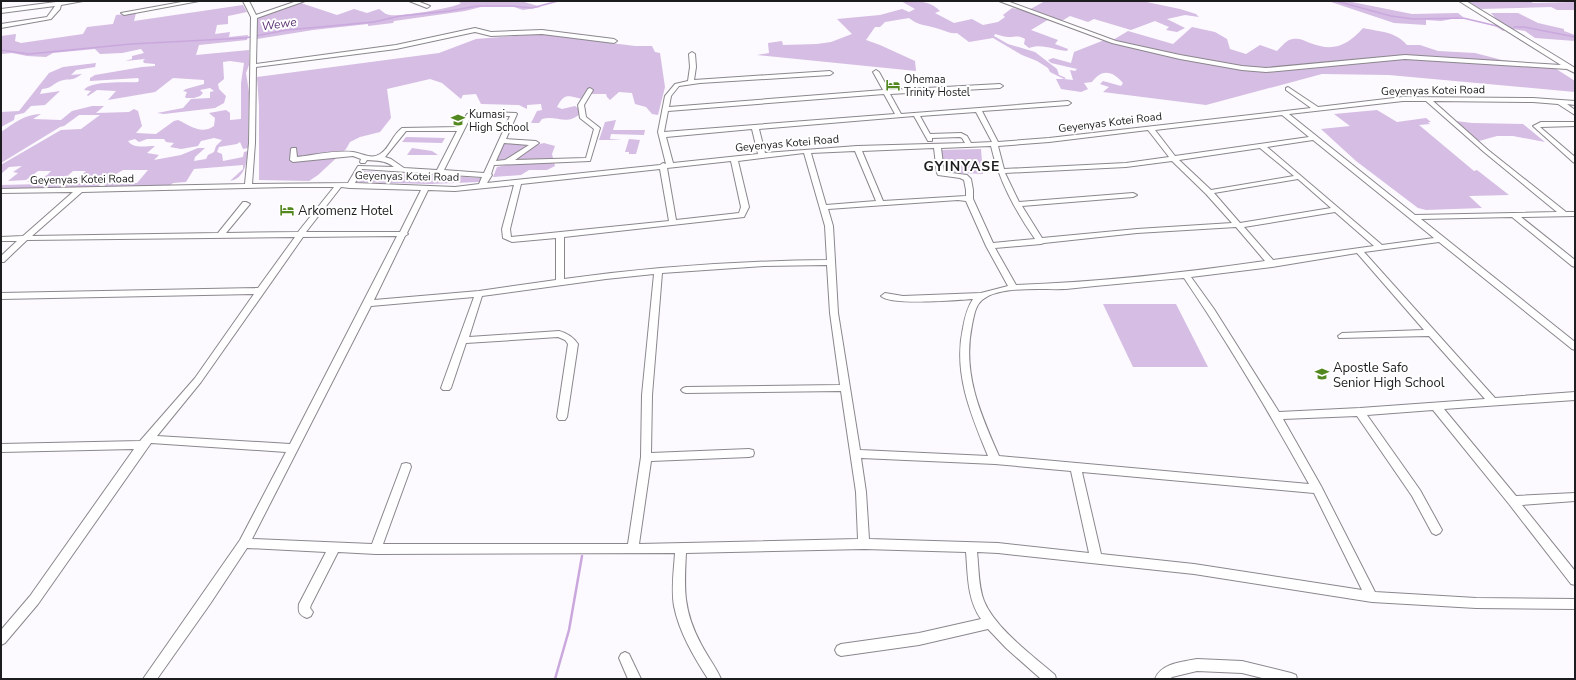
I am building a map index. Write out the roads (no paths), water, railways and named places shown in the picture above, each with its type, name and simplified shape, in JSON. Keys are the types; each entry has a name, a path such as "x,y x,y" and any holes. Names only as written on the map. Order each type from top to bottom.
{"street":[{"path":"1,11 59,2 80,1"},
{"path":"124,13 196,1"},
{"path":"246,1 254,17 252,143 248,186"},
{"path":"254,17 302,1"},
{"path":"412,1 427,6"},
{"path":"1002,1 1114,42 1180,57 1242,68 1266,70 1405,57 1572,69"},
{"path":"1462,1 1529,41 1572,69"},
{"path":"1,26 49,18 59,2"},
{"path":"253,66 396,47 475,30 491,34 542,32 614,41"},
{"path":"691,82 693,67 692,54"},
{"path":"876,72 899,116"},
{"path":"673,222 661,136 668,96 672,89 677,85 691,82 830,73"},
{"path":"665,109 887,92 1000,86"},
{"path":"1288,89 1316,108"},
{"path":"491,163 581,161 589,158 597,128 583,118 581,105 590,90"},
{"name":"Geyenyas Kotei Road","path":"1,191 340,185 425,189 482,187 666,165 807,151 934,145 994,144 1049,140 1403,99 1575,103"},
{"path":"1427,99 1486,151 1564,214"},
{"path":"1559,102 1575,113"},
{"path":"661,136 827,121 1068,103"},
{"path":"978,110 994,144 1001,171 1018,204 1041,242"},
{"path":"1282,112 1575,347"},
{"path":"439,172 470,114 514,114 501,140 482,187"},
{"path":"916,115 927,136 934,145 941,173 965,176 969,180 969,199 990,246 1013,288"},
{"path":"1575,124 1541,124 1536,126 1575,161"},
{"path":"755,128 762,155"},
{"path":"1150,128 1174,159 1209,192 1272,264"},
{"path":"378,158 385,154 400,131 404,129 461,129"},
{"path":"927,136 961,135 965,137 969,145"},
{"path":"1001,171 1126,165 1314,138"},
{"path":"501,140 536,143 506,163"},
{"path":"1262,146 1380,247"},
{"path":"857,148 880,204"},
{"path":"294,149 292,160 354,154 365,158 389,160 403,170"},
{"path":"807,151 829,226 834,313 861,492 864,544"},
{"path":"350,186 365,158"},
{"path":"518,183 506,229 507,238 512,240 560,236 741,215 745,207 734,158"},
{"path":"360,167 488,175"},
{"path":"1209,192 1300,177"},
{"path":"1,639 34,600 146,442 198,380 260,290 301,234 340,185"},
{"path":"151,678 244,543 404,234 425,189"},
{"path":"1,260 79,190"},
{"path":"1018,204 1133,195"},
{"path":"823,207 958,198 969,199"},
{"path":"220,235 246,204"},
{"path":"990,246 1137,231 1239,225 1269,221 1336,208"},
{"path":"1414,217 1575,214"},
{"path":"1515,216 1575,264"},
{"path":"1,239 220,235 404,234"},
{"path":"560,236 560,283"},
{"path":"885,296 903,299 982,296 1013,288 1064,286 1186,275 1272,264 1380,247 1441,240"},
{"path":"1359,251 1430,333 1493,402"},
{"path":"368,303 479,294 606,276 658,271 764,263 832,262"},
{"path":"633,549 646,457 647,395 658,271"},
{"path":"1186,275 1211,311 1276,416 1317,489 1372,597"},
{"path":"1,296 260,290"},
{"path":"446,388 479,294"},
{"path":"982,296 977,300 970,315 965,339 964,360 976,413 995,460"},
{"path":"1342,336 1430,333"},
{"path":"463,340 558,334 568,338 573,344 562,417"},
{"path":"686,390 845,388"},
{"path":"1276,416 1436,407 1575,396"},
{"path":"1436,407 1575,580"},
{"path":"1360,412 1416,493 1436,530"},
{"path":"1,448 146,442 292,448"},
{"path":"646,457 749,453"},
{"path":"855,454 995,460 1317,489"},
{"path":"376,549 406,467"},
{"path":"1076,468 1096,559"},
{"path":"1513,501 1575,497"},
{"path":"244,543 376,549 681,549 864,544 971,546 1194,569 1372,597 1476,603 1575,604"},
{"path":"971,546 979,604 990,623 1050,679"},
{"path":"307,612 304,610 305,604 334,548"},
{"path":"681,549 679,577 682,612 694,645 715,679"},
{"path":"841,650 919,640 990,623"},
{"path":"625,658 635,679"},
{"path":"1161,679 1168,672 1197,665 1242,667 1291,679"}],"waterway":[{"name":"Wewe","path":"1,50 29,54 131,44 245,38 287,30 374,22 400,16 449,11 477,6 513,6 532,8 558,1"},
{"path":"1336,1 1391,16 1413,19 1463,18 1501,27"},
{"path":"1514,27 1524,27 1575,37"},
{"path":"555,679 569,630 582,556"}],"place":[{"name":"Ohemaa Trinity Hostel","path":"893,85"},
{"name":"Kumasi High School","path":"458,120"},
{"name":"Arkomenz Hotel","path":"287,210"},
{"name":"Apostle Safo Senior High School","path":"1322,374"}],"district":[{"name":"GYINYASE","path":"962,166"}]}
